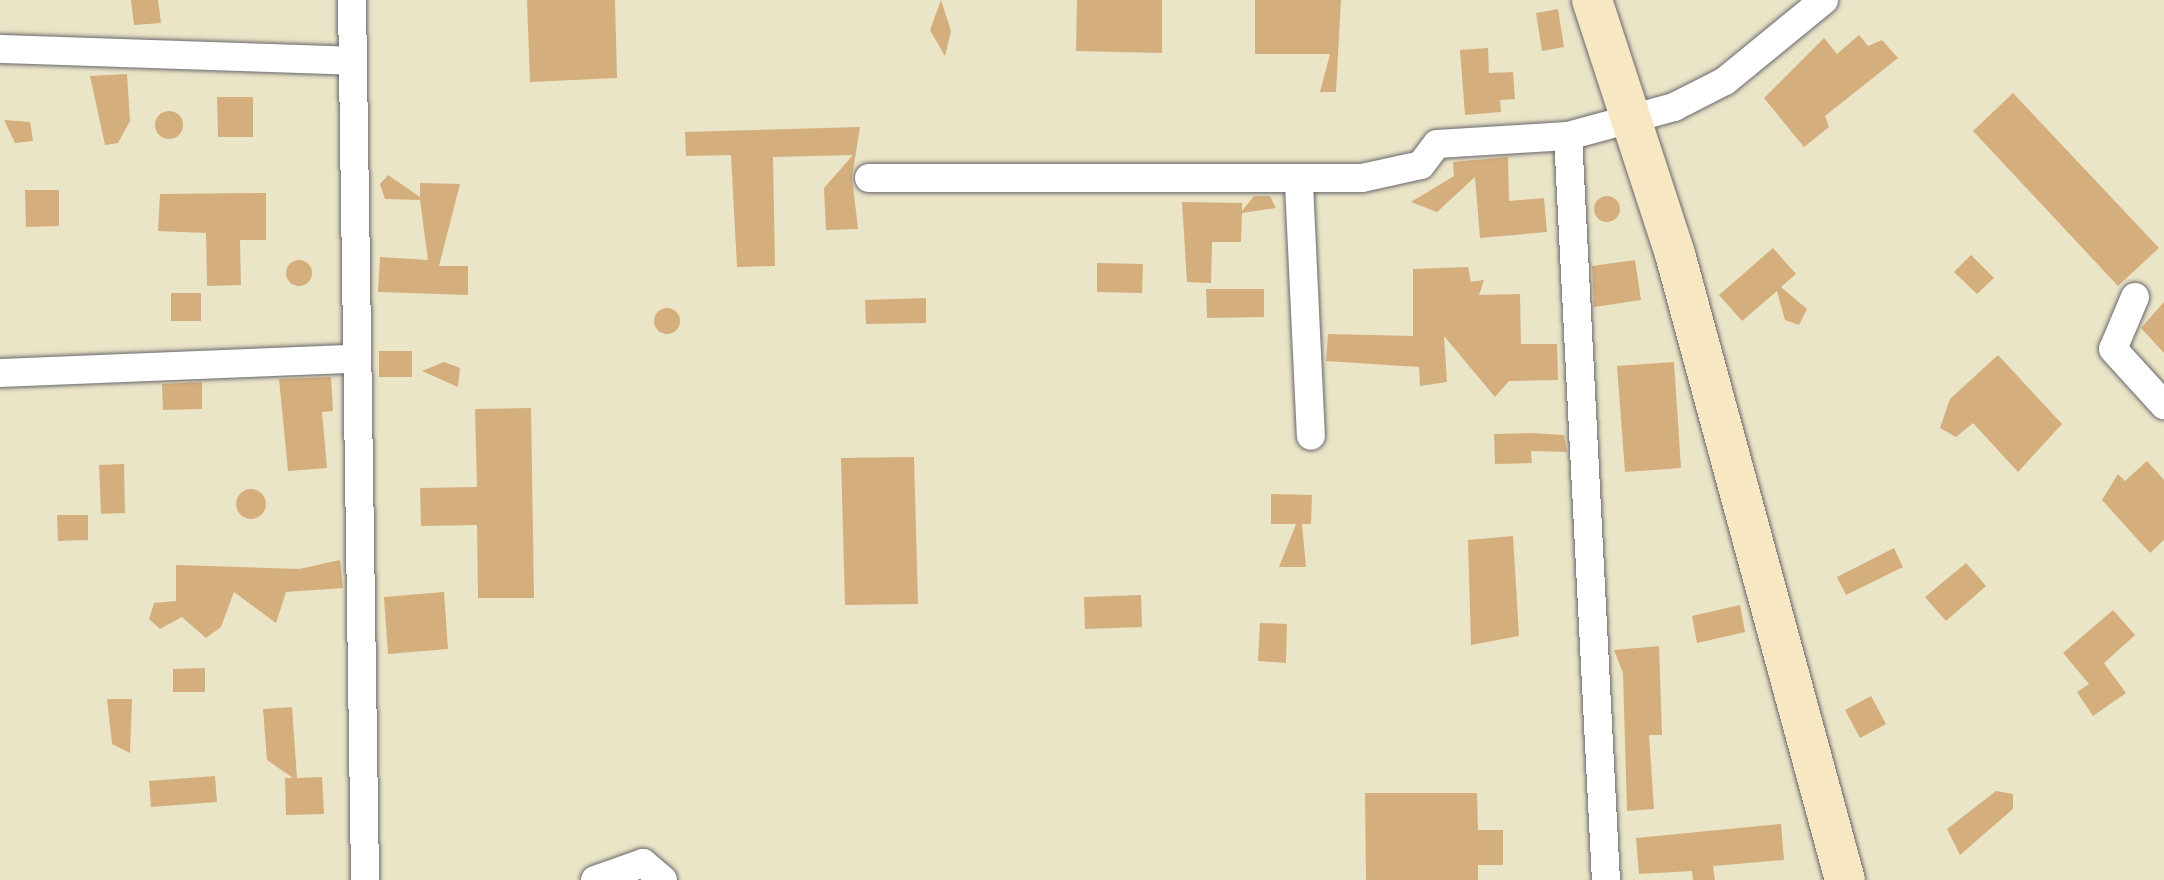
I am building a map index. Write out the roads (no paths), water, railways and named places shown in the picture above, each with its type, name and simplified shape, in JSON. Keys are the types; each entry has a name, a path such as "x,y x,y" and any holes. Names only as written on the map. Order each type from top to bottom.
{"street":[{"path":"352,0 352,359 365,880"},
{"path":"1592,0 1628,120 1675,254 1846,880"},
{"path":"869,178 1299,184 1422,164 1437,144 1568,136 1628,120 1725,81 1824,0"},
{"path":"0,49 352,61"},
{"path":"1568,136 1606,880"},
{"path":"1299,184 1310,436"},
{"path":"2135,297 2113,350 2164,405"},
{"path":"0,372 352,359"},
{"path":"595,880 643,863 663,880"}]}
